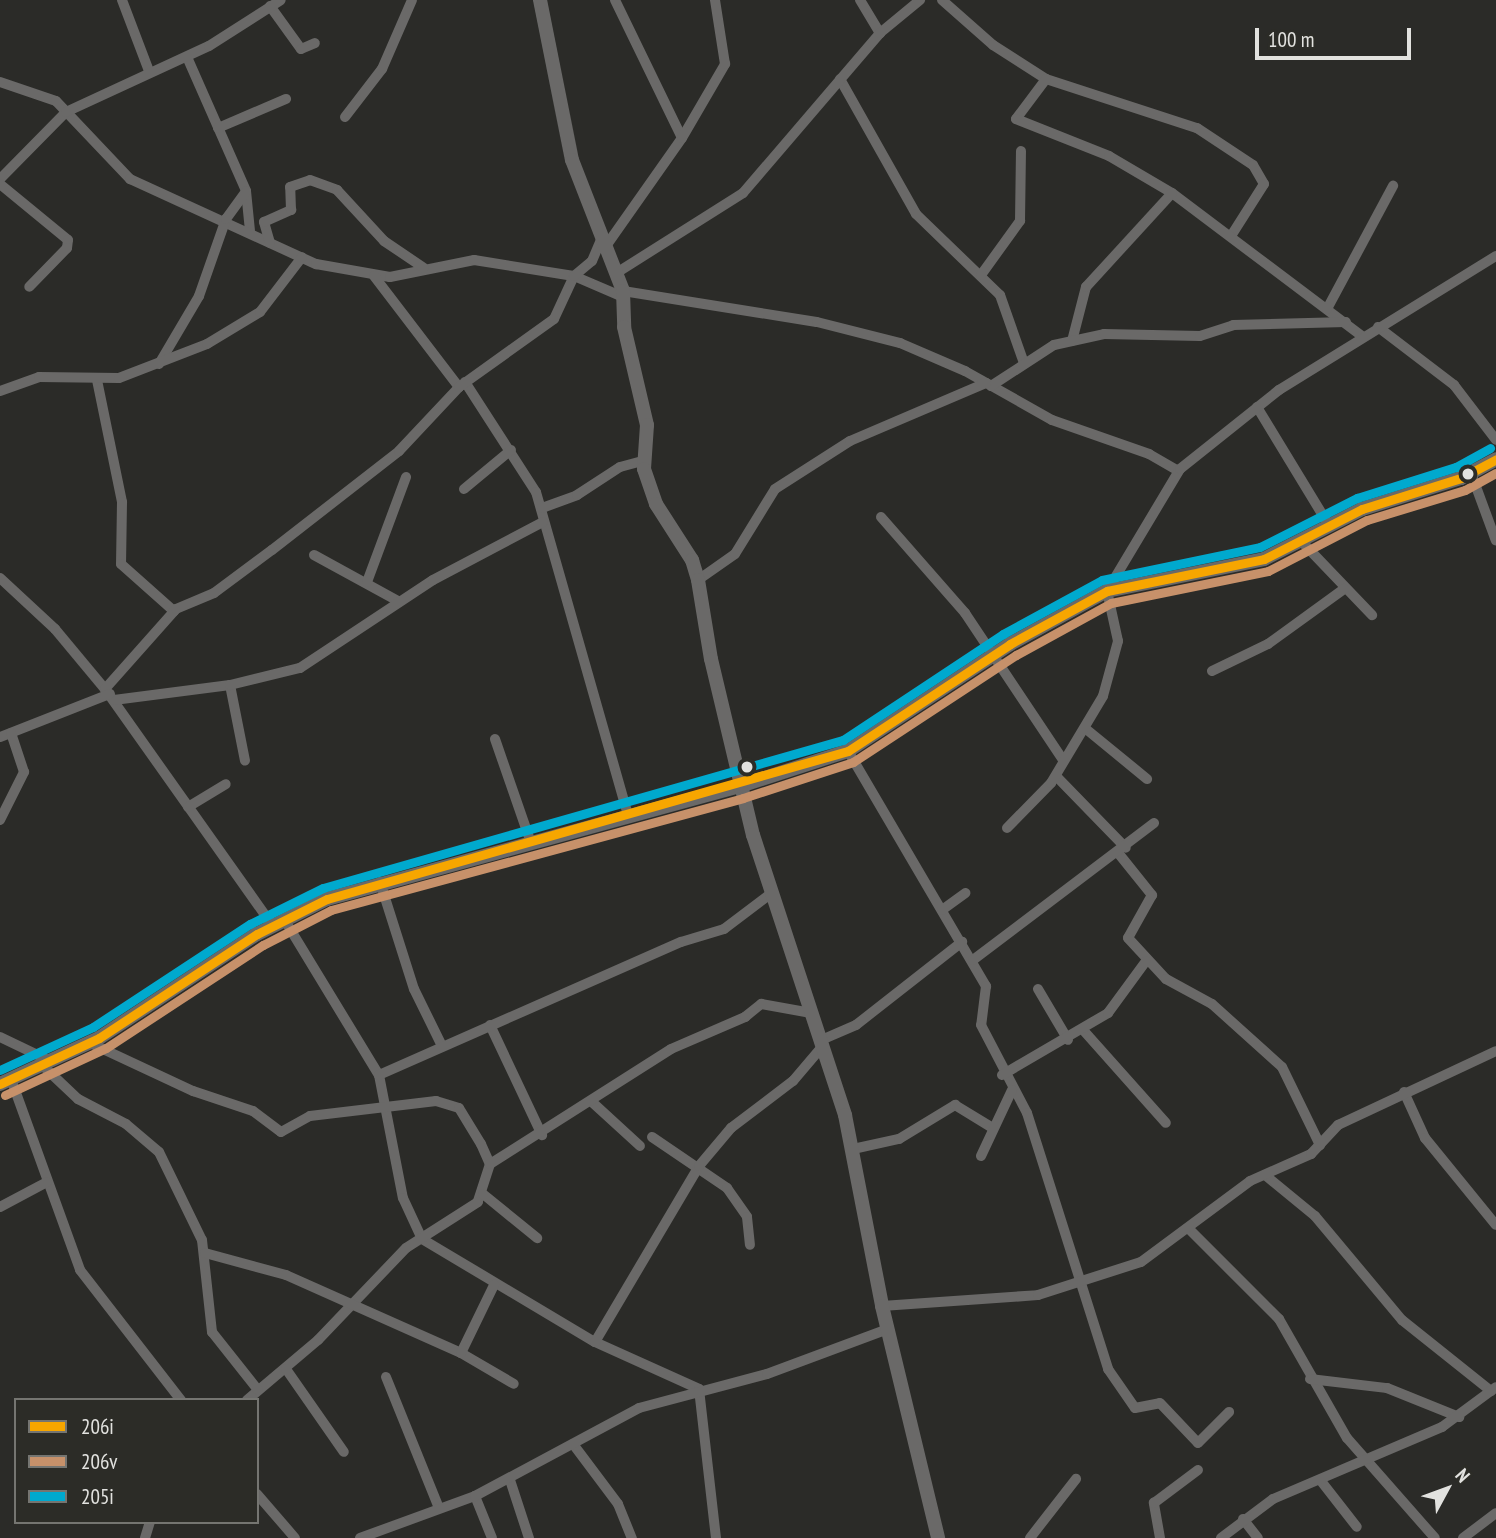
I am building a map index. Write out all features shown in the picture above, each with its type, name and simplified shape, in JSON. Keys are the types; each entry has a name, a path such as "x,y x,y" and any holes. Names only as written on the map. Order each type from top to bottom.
{"street":[{"path":"122,0 149,71"},
{"path":"256,0 267,8 300,49 315,43"},
{"path":"29,287 67,248 68,240 0,182 66,112 149,71 187,57 281,0"},
{"path":"345,117 382,69 412,0"},
{"path":"540,0 572,160 618,272 623,294 624,327 647,425 643,461 656,504 692,560 698,580 740,786 853,1149 882,1306 939,1538"},
{"path":"615,0 682,138"},
{"path":"110,694 174,611 231,582 386,462 431,421 462,384 554,319 574,276 592,261 682,138 725,64 715,0"},
{"path":"860,0 880,33"},
{"path":"618,272 743,192 880,33 920,0"},
{"path":"942,0 993,45 1046,79 1197,128 1254,166 1264,184 1231,236"},
{"path":"187,57 246,191 250,231"},
{"path":"840,79 916,214 1000,295 1024,363"},
{"path":"1046,79 1016,119 1110,156 1172,193 1363,337"},
{"path":"0,82 55,101 130,179 226,219 302,257 374,276 474,260 574,276 623,294 817,322 900,343 988,385 1052,420 1149,454 1178,471"},
{"path":"218,128 286,99"},
{"path":"981,275 1020,221 1021,151"},
{"path":"270,243 264,222 291,210 290,187 305,179 337,190 384,241 424,268"},
{"path":"1327,309 1393,186"},
{"path":"159,364 199,296 226,219 246,191"},
{"path":"1072,341 1086,287 1172,193"},
{"path":"1007,828 1056,776 1063,760 1086,730 1117,653 1107,591 1178,471 1256,407 1378,327 1496,256"},
{"path":"0,391 39,377 97,380 159,364 240,327 272,298 302,257"},
{"path":"374,276 462,384 511,450 542,508 543,522 629,818"},
{"path":"698,580 735,554 775,489 850,441 988,385 1024,363 1072,341 1104,334 1200,336 1233,325 1346,322"},
{"path":"1378,327 1454,385 1496,440"},
{"path":"97,380 122,502 121,564 174,611"},
{"path":"1256,407 1330,527"},
{"path":"464,489 511,450"},
{"path":"179,1398 80,1270 5,1081 90,1043 278,922 380,882 629,818 848,751 992,655 1107,591 1264,559 1303,543 1371,506 1471,473 1496,459"},
{"path":"542,508 577,495 620,467 643,461"},
{"path":"1471,473 1496,541"},
{"path":"367,582 406,477"},
{"path":"881,517 965,613 1063,760"},
{"path":"0,820 24,772 5,735 110,694 230,685 300,668 398,601 543,522"},
{"path":"1303,543 1344,589 1372,615"},
{"path":"314,555 398,601"},
{"path":"0,578 55,629 110,694 188,807 278,922 379,1075 387,1105 403,1198 422,1239 494,1285 595,1342 699,1389"},
{"path":"1212,671 1268,644 1344,589"},
{"path":"230,685 245,761"},
{"path":"1086,730 1147,779"},
{"path":"495,740 531,843"},
{"path":"848,751 986,986 981,1025 1002,1075 1027,1113 1108,1369 1135,1408 1160,1403 1200,1443 1229,1412"},
{"path":"1056,776 1122,851 1152,895 1128,935 1146,961 1189,996 1212,1004 1282,1067 1320,1145"},
{"path":"188,807 226,784"},
{"path":"973,960 1122,851 1154,823"},
{"path":"380,882 414,989 442,1046"},
{"path":"379,1075 490,1025 724,929 773,892"},
{"path":"942,910 965,893"},
{"path":"595,1342 699,1166 731,1128 793,1081 820,1045 875,1012 962,942"},
{"path":"1002,1075 1084,1031 1108,1013 1146,961"},
{"path":"1038,989 1068,1040"},
{"path":"490,1164 542,1135 671,1049 745,1017 761,1004 811,1013"},
{"path":"490,1025 542,1135"},
{"path":"1084,1031 1166,1122"},
{"path":"0,1037 46,1063 78,1099 126,1124 159,1152 184,1195 205,1252 212,1332 258,1390"},
{"path":"90,1043 194,1091 253,1111 281,1132 310,1116 387,1105 452,1104 470,1124 490,1164 483,1194 469,1210 422,1239 351,1303 286,1369 249,1398"},
{"path":"882,1306 1016,1298 1081,1282 1141,1262 1265,1175 1320,1145 1338,1125 1496,1051"},
{"path":"981,1156 991,1127 1012,1090"},
{"path":"1404,1092 1425,1138 1496,1225"},
{"path":"592,1102 640,1146"},
{"path":"853,1149 899,1139 955,1105 991,1127"},
{"path":"652,1137 699,1166 737,1199 751,1229 750,1245"},
{"path":"1221,1538 1273,1499 1368,1461 1459,1416 1493,1389 1402,1320 1315,1216 1265,1175"},
{"path":"0,1207 47,1182"},
{"path":"483,1194 537,1238"},
{"path":"1190,1230 1279,1319 1310,1379 1347,1438 1435,1538"},
{"path":"205,1252 286,1275 461,1353 514,1384"},
{"path":"461,1353 494,1285"},
{"path":"360,1538 475,1496 639,1408 699,1389 767,1374 888,1329"},
{"path":"286,1369 344,1452"},
{"path":"386,1377 439,1508"},
{"path":"1310,1379 1387,1388 1459,1416"},
{"path":"699,1389 716,1538"},
{"path":"573,1444 618,1504 632,1538"},
{"path":"1160,1538 1154,1503 1198,1470"},
{"path":"510,1479 529,1538"},
{"path":"1030,1538 1076,1479"},
{"path":"1321,1481 1357,1527"},
{"path":"259,1496 295,1538"},
{"path":"475,1496 492,1538"},
{"path":"1463,1538 1496,1513"},
{"path":"1243,1519 1258,1538"}],"transit line":[{"name":"205i","path":"0,1070 93,1027 250,924 323,888 843,740 1003,634 1102,580 1260,547 1357,498 1456,467 1490,448"},
{"name":"206i","path":"0,1084 99,1038 257,934 327,899 848,751 1010,644 1107,591 1264,559 1362,509 1461,478 1496,459"},
{"name":"206v","path":"5,1095 106,1048 263,945 331,910 743,798 853,762 1016,655 1111,603 1268,571 1367,520 1465,490 1496,473"}]}
